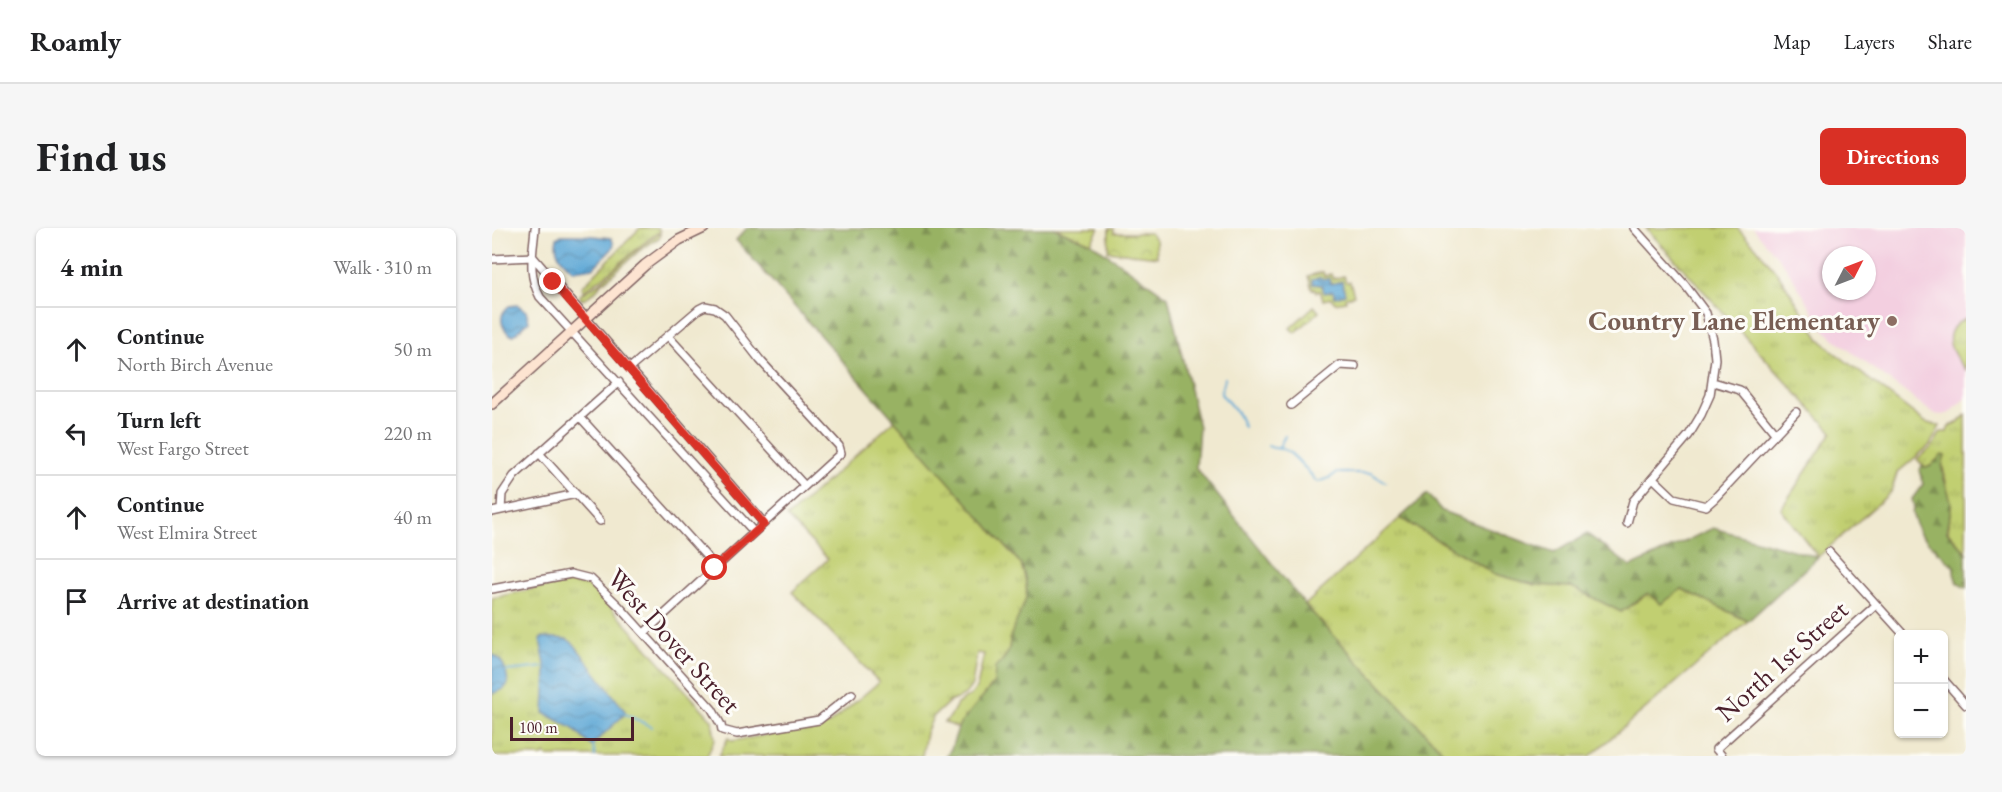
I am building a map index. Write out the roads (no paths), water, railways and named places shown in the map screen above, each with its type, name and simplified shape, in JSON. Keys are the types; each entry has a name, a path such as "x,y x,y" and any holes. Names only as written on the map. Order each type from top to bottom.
{"main road":[{"path":"492,404 645,266 679,240 704,228"}],"street":[{"path":"536,228 531,272 535,287 544,302 754,532"},
{"path":"1627,523 1633,501 1689,435 1710,395 1715,359 1706,313 1691,292 1634,228"},
{"path":"492,259 533,257"},
{"path":"533,257 764,524"},
{"path":"630,368 699,309 705,306 715,308 724,315 760,360 839,446 841,453 644,633"},
{"path":"668,336 805,486"},
{"path":"1291,405 1340,365 1355,366"},
{"path":"501,510 502,494 508,484 619,382"},
{"path":"1713,382 1740,390 1775,433"},
{"path":"1653,478 1674,498 1706,506 1796,412"},
{"path":"580,417 716,567"},
{"path":"540,453 600,521"},
{"path":"492,512 576,494"},
{"path":"1829,552 1899,630"},
{"name":"West Dover Street","path":"492,590 571,574 587,578 620,606 644,633 711,709 722,730 737,734 819,720 852,694"},
{"name":"North 1st Street","path":"1722,756 1716,749 1876,605"},
{"path":"1948,684 1966,705"}],"water":[{"path":"561,235 611,238 614,244 593,268 573,271 562,260 556,248 557,238"},
{"path":"1329,278 1331,284 1342,281 1345,294 1335,297 1333,291 1324,293 1322,285 1313,284 1312,279"},
{"path":"518,305 526,311 529,321 514,335 511,335 504,329 502,317 509,306"},
{"path":"543,637 567,639 574,644 625,711 625,714 591,746 572,728 544,713 546,670 540,639"},
{"path":"492,654 504,666 508,684 504,689 492,694"}],"waterway":[{"path":"1225,378 1221,394 1238,414 1244,427"},
{"path":"1279,447 1285,436"},
{"path":"1268,446 1290,453 1318,482 1337,473 1371,473 1385,482"},
{"path":"506,671 545,667"},
{"path":"625,714 652,727"},
{"path":"593,745 595,756"}],"place":[{"name":"Country Lane Elementary","path":"1892,321"}]}
